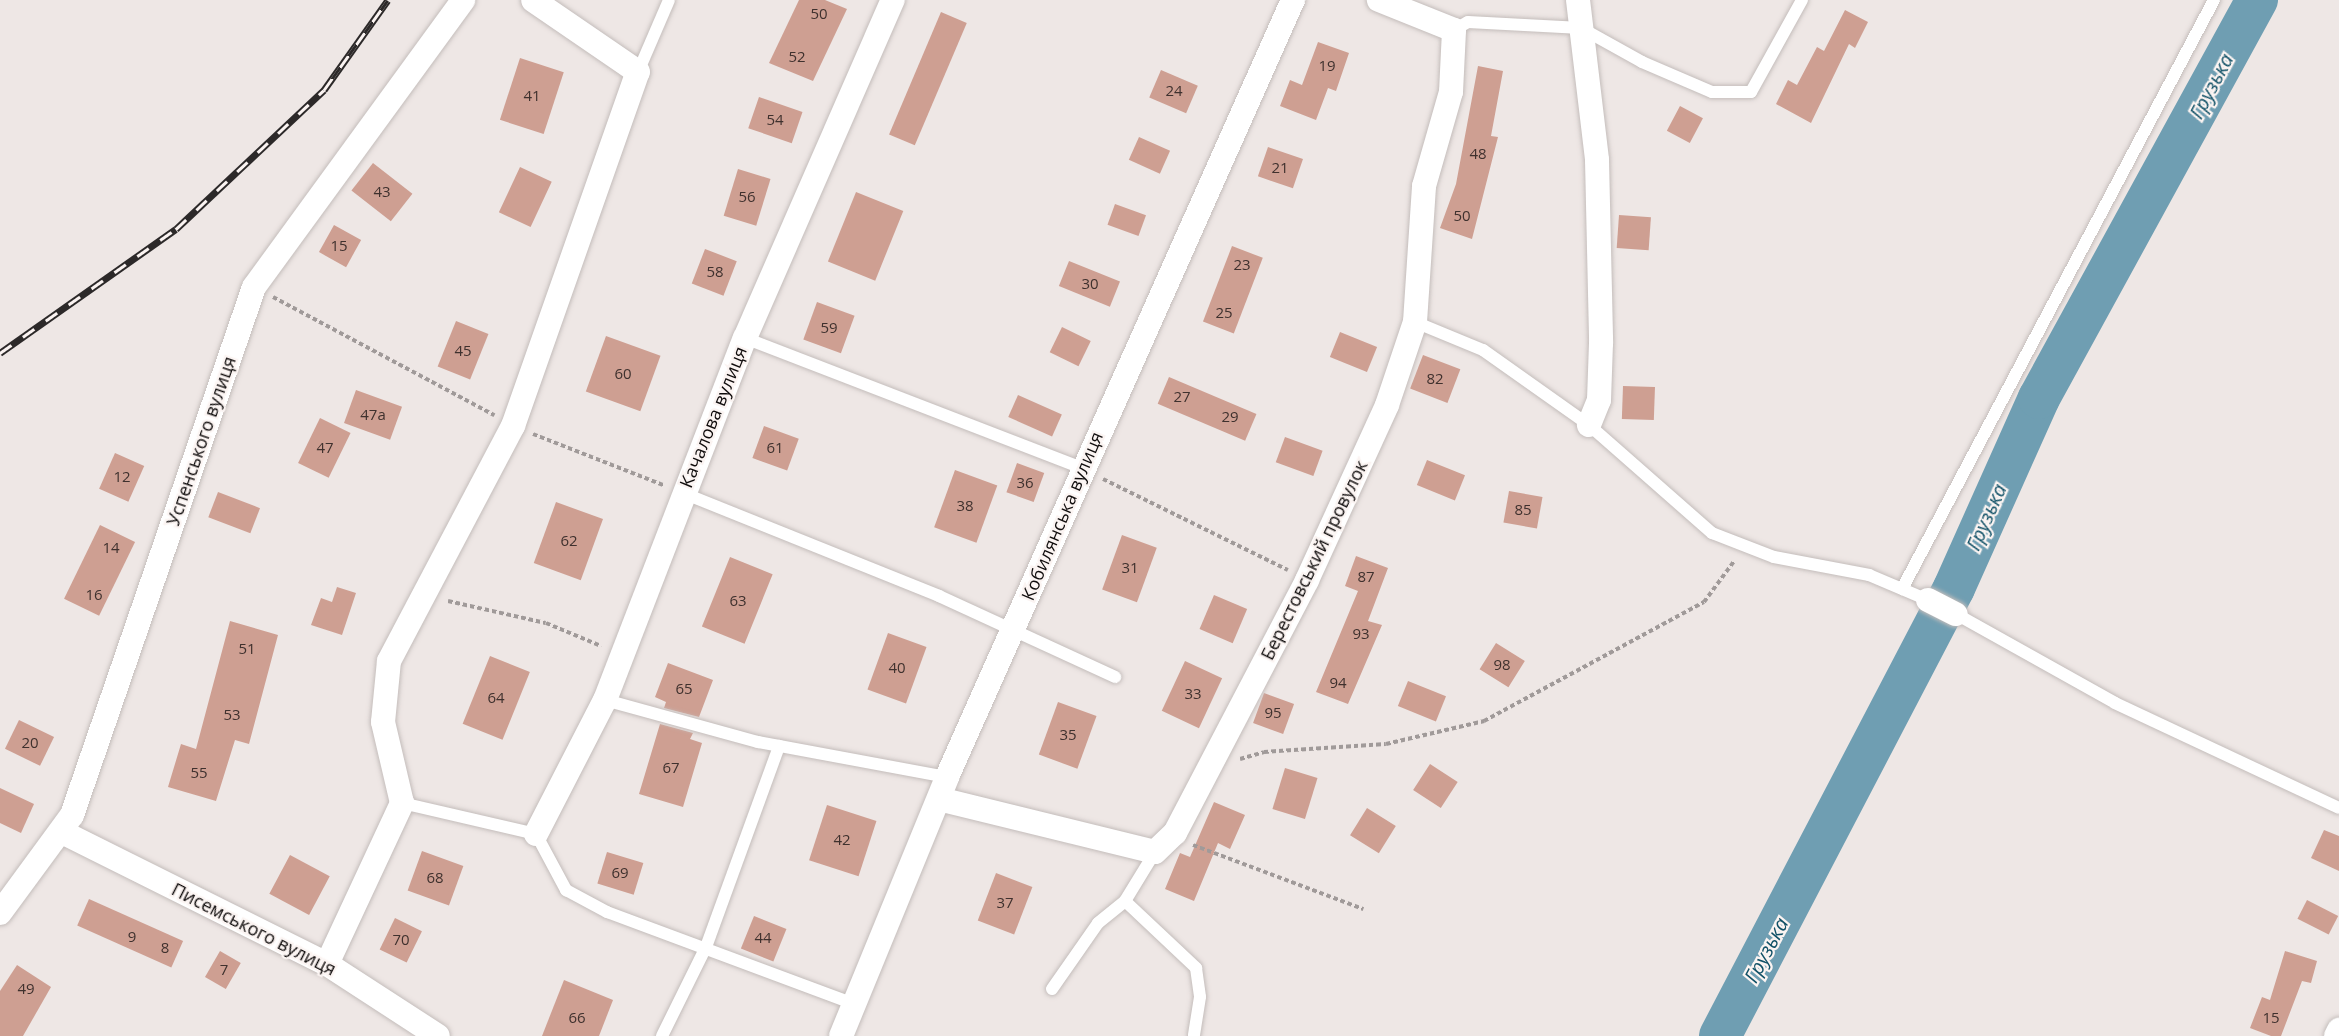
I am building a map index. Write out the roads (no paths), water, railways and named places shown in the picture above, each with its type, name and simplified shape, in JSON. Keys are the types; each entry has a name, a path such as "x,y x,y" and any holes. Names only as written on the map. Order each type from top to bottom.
{"street":[{"name":"Успенського вулиця","path":"0,913 64,833 254,287 463,0"},
{"path":"327,964 402,803 383,722 389,661 513,426 638,72 533,0"},
{"name":"Качалова вулиця","path":"536,834 605,700 620,653 745,338 893,0"},
{"name":"Кобилянська вулиця","path":"841,1036 947,777 1082,468 1293,0"},
{"path":"1379,0 1454,30"},
{"path":"1578,0 1598,183 1599,388 1589,425"},
{"name":"Берестовський провулок","path":"1155,852 1175,833 1208,770 1307,580 1388,405 1415,322 1424,186 1452,92 1454,30"},
{"path":"1928,600 1956,614"},
{"path":"939,799 1155,852"},
{"name":"Писемського вулиця","path":"64,833 327,964 438,1036"},
{"path":"2336,1036 2339,1030"}],"lane":[{"path":"638,72 669,0"},
{"path":"1454,30 1468,22 1581,28 1642,62 1712,92 1751,92 1802,0"},
{"path":"1902,589 2214,0"},
{"path":"1415,322 1483,350 1589,425 1712,532 1743,548 1869,575 1928,600"},
{"path":"745,338 1082,468"},
{"path":"683,493 1013,628 1115,677"},
{"path":"1956,614 2157,724 2339,808"},
{"path":"605,700 779,746 947,777"},
{"path":"662,1036 706,947 779,746"},
{"path":"402,803 536,834 566,890 607,912 854,1004"},
{"path":"1052,990 1098,923 1125,901 1155,852"},
{"path":"1125,901 1197,968 1200,997 1194,1036"}],"waterway":[{"name":"Грузька","path":"1720,1036 1954,588 2039,398 2257,0"}],"railway":[{"path":"0,353 176,229 324,90 388,0"}]}
